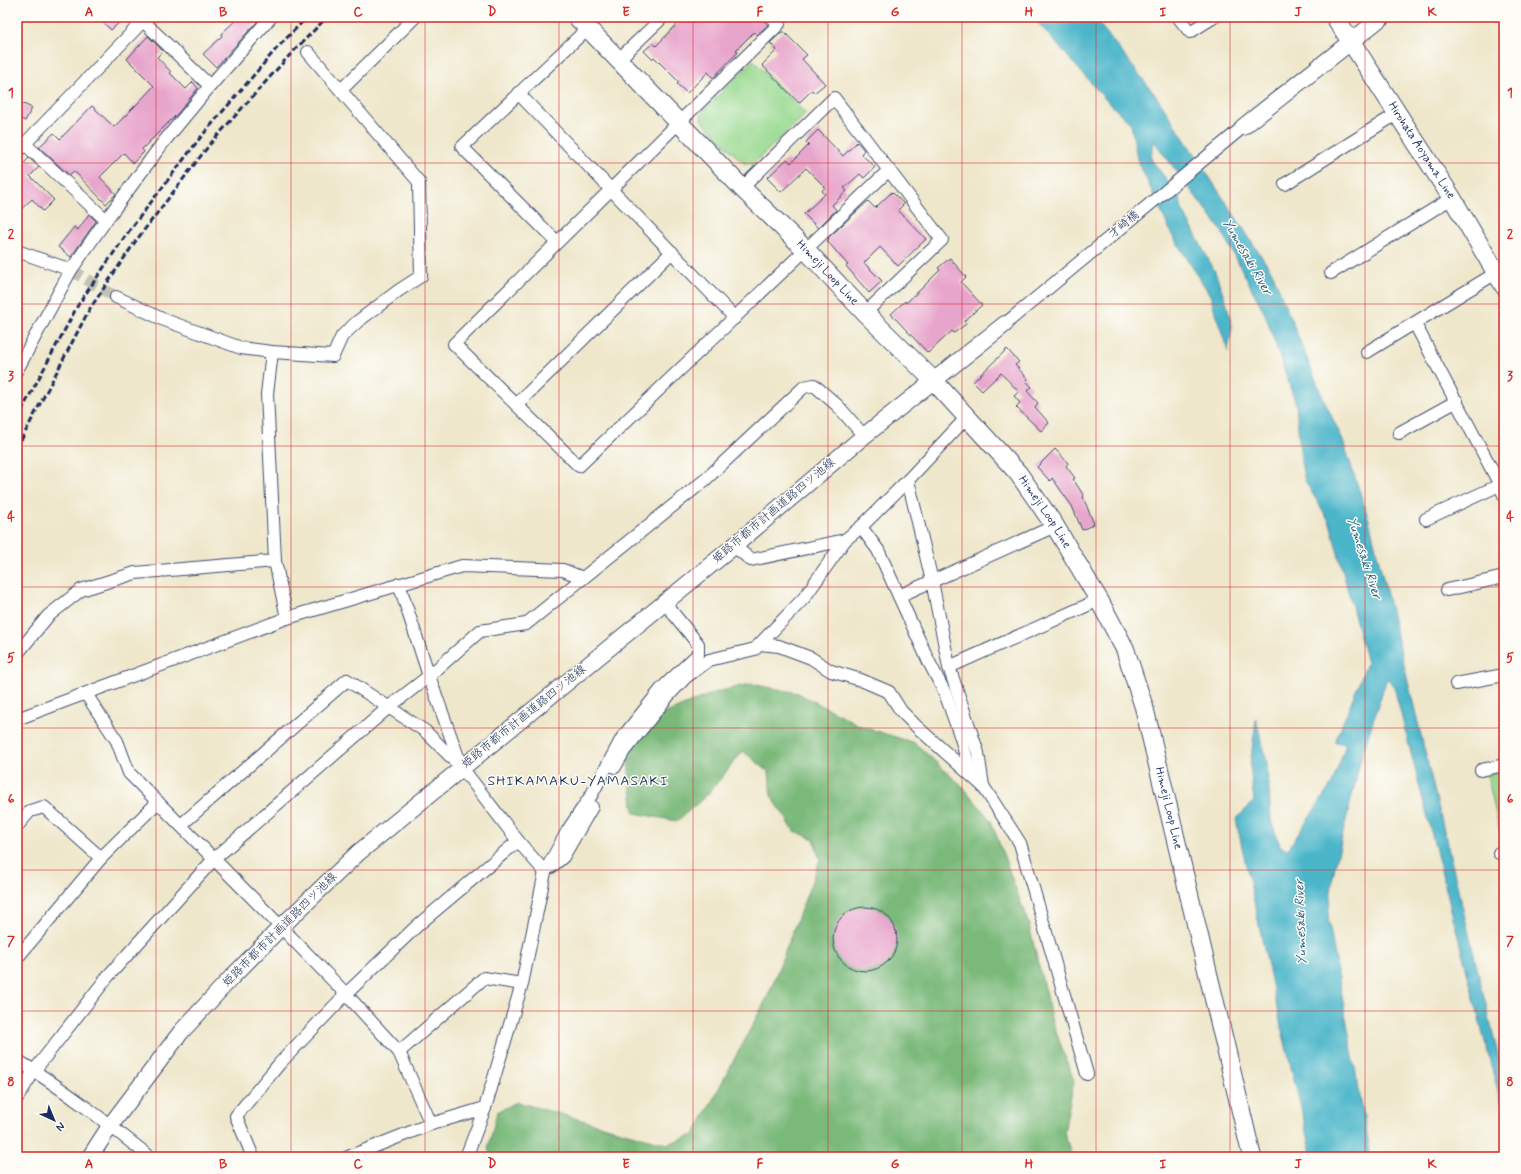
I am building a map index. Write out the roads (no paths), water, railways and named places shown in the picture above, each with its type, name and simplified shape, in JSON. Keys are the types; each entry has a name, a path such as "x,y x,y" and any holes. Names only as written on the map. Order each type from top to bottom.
{"main road":[{"name":"Hirohata Aoyama Line","path":"1335,17 1452,198 1500,280"},
{"name":"Himeji Loop Line","path":"582,23 742,188 806,250 864,313 934,381 1018,473 1055,526 1099,600 1125,649 1144,707 1252,1157"}],"street":[{"path":"17,370 71,270 106,220 162,144 210,86 271,17"},
{"path":"340,90 415,17"},
{"path":"618,60 663,17"},
{"path":"772,17 779,24 454,344 579,466 889,170"},
{"path":"1178,17 1190,32 1214,17"},
{"path":"1243,127 1382,17"},
{"path":"106,220 21,148 141,19 210,86"},
{"path":"557,242 462,147 518,93 582,23"},
{"path":"116,297 162,319 241,348 272,352 333,356 342,336 357,322 398,291 421,276 419,182 308,52"},
{"path":"518,93 735,318"},
{"path":"742,188 834,98 942,240 864,313"},
{"path":"1285,184 1398,113"},
{"name":"才崎橋","path":"1005,324 1243,127"},
{"path":"1331,273 1452,198"},
{"path":"17,251 71,270"},
{"path":"517,404 672,252"},
{"path":"1367,352 1415,324 1500,280"},
{"name":"姫路市都市計画道路四ツ池線","path":"90,1157 110,1126 181,1032 281,927 358,853 734,546 864,436 1005,324"},
{"path":"1415,324 1503,487 1426,519"},
{"path":"272,352 267,394 274,561 287,618"},
{"path":"17,1098 34,1071 109,975 214,859 389,707 429,676 480,631 526,624 705,480 804,387 814,385 838,406 864,436"},
{"path":"1399,433 1457,401"},
{"path":"545,872 563,857 624,751 669,695 686,677 709,660 755,649 804,598 845,540 861,527 908,480 966,417"},
{"path":"908,480 932,581 949,667 950,692 971,775"},
{"path":"900,596 1055,526"},
{"path":"861,527 878,550 929,662 950,692 978,753 983,786"},
{"path":"734,546 751,560 845,540"},
{"path":"17,654 48,616 81,590 135,573 274,561"},
{"path":"17,719 287,618 462,566 563,570 583,578"},
{"path":"1447,590 1504,577"},
{"path":"399,584 429,676 462,768"},
{"path":"949,667 1099,600"},
{"path":"466,1157 485,1108 522,984 545,872 568,830 592,794 622,738 664,687 698,654 698,644 664,602"},
{"path":"760,644 779,646 811,658 831,671 861,680 889,692 901,711 983,786 1020,844 1087,1074"},
{"path":"1456,684 1504,675"},
{"path":"181,825 348,680 425,731 462,768 518,841 545,872"},
{"path":"86,694 117,741 129,773 346,994 399,1052 431,1124"},
{"path":"1481,770 1504,765"},
{"path":"17,958 101,858 158,802"},
{"path":"17,826 30,811 44,807 101,858"},
{"path":"253,1157 236,1116 280,1062 346,994 418,925 518,841"},
{"path":"399,1052 484,978 522,984"},
{"path":"17,1060 110,1126 150,1157"},
{"path":"348,1157 372,1152 431,1124 485,1108"}],"water":[{"name":"Yumesaki River","path":"1033,17 1094,17 1156,96 1273,274 1320,391 1343,441 1369,520 1504,1079 1504,1100 1501,1104 1394,687 1387,678 1361,758 1333,875 1328,917 1371,1157 1313,1157 1281,1026 1236,819 1254,801 1250,766 1256,719 1267,763 1271,821 1281,847 1288,849 1332,784 1346,744 1335,742 1367,663 1330,523 1305,481 1301,462 1296,404 1265,314 1221,230 1153,140 1151,159 1179,196 1182,209 1215,272 1226,301 1232,326 1228,352 1210,295 1172,235 1137,159 1131,124 1106,100"}],"tunnel":[{"path":"71,270 116,297"}],"railway":[{"path":"17,419 78,305 126,235 200,138 277,48 307,17"},
{"path":"17,448 89,310 135,242 210,144 287,58 327,17"}],"district":[{"name":"SHIKAMAKU-YAMASAKI","path":"578,781"}]}
